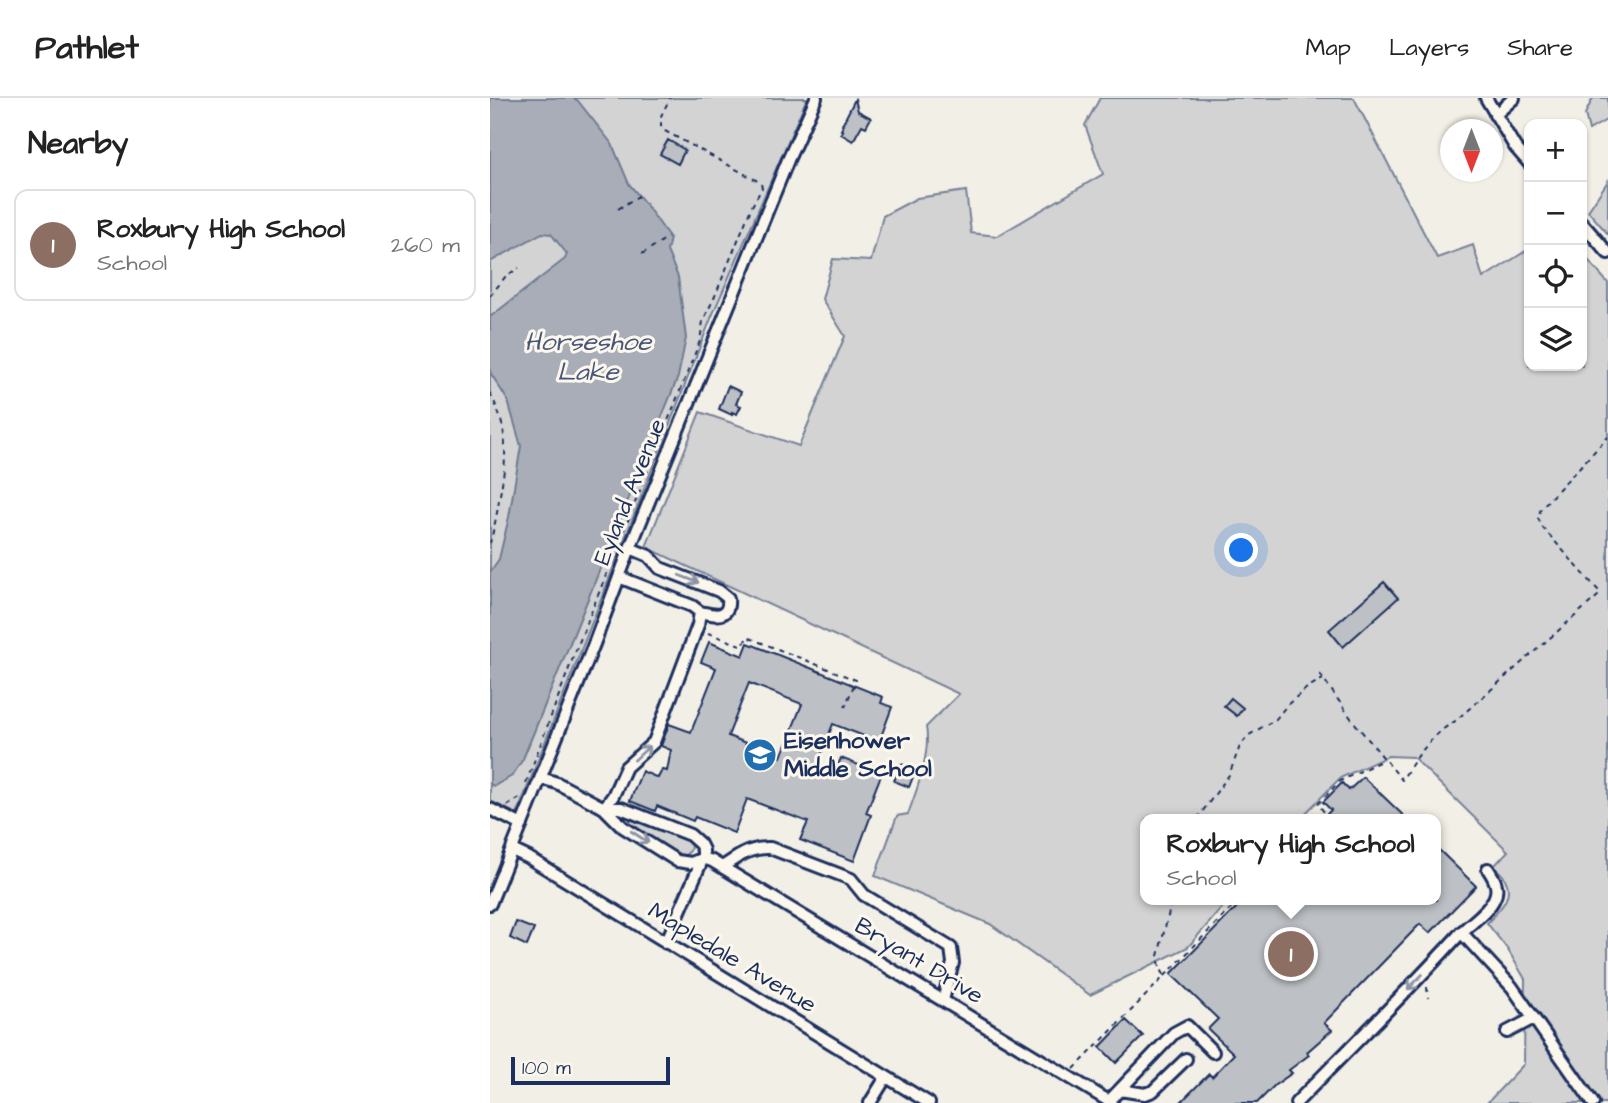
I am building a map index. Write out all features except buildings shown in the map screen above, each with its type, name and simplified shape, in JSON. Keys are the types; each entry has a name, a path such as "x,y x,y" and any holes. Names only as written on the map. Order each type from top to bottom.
{"street":[{"name":"Eyland Avenue","path":"490,904 594,644 629,548 816,98"},
{"path":"1486,98 1524,157"},
{"path":"1495,115 1514,98"},
{"path":"1587,229 1608,253"},
{"path":"619,577 692,606 700,612 716,615 727,609 727,598 719,591 660,568 649,556 629,548"},
{"path":"604,808 613,796 626,767 654,742 698,625 700,612"},
{"name":"Bryant Drive","path":"541,778 604,808 623,827 677,861 691,863 703,858 712,861 1110,1102"},
{"name":"Bryant Drive","path":"604,808 621,808 690,835 700,844 703,858"},
{"path":"490,809 522,825"},
{"path":"722,867 755,848 769,848 850,879 864,895 951,948 953,963 943,1000"},
{"name":"Mapledale Avenue","path":"512,850 929,1103"},
{"path":"666,943 703,858"},
{"path":"1296,1103 1495,898 1497,888 1488,869"},
{"path":"1461,932 1512,987 1593,1103"},
{"path":"1507,1032 1534,1018"},
{"path":"1110,1102 1174,1033 1187,1026 1213,1052"},
{"path":"1119,1090 1145,1094 1153,1091 1186,1059"},
{"path":"870,1103 886,1077"}],"path":[{"path":"524,787 700,341 704,321 762,188 759,182 665,131 661,126 661,116 670,98"},
{"path":"618,209 640,195"},
{"path":"642,254 668,236"},
{"path":"490,296 506,276 519,268"},
{"path":"490,394 503,425 506,441 505,466 490,543"},
{"path":"1320,674 1353,721 1402,780 1415,759 1446,726 1599,595 1598,590 1542,527 1538,518 1541,508 1608,437"},
{"path":"705,632 743,646 747,637 856,680 845,707"},
{"path":"1200,814 1229,775 1240,746 1249,735 1276,719 1287,705 1308,687 1323,679"},
{"path":"1322,814 1324,812 1318,804 1340,781 1385,760"},
{"path":"504,808 520,800"},
{"path":"1164,975 1158,956 1171,905"},
{"path":"1073,1069 1234,905"},
{"path":"1426,982 1428,998"}],"shaded area":[{"name":"Horseshoe Lake","path":"490,98 807,98 712,316 517,814 490,801"},
{"path":"1100,98 1354,98 1437,258 1473,245 1483,278 1524,252 1524,371 1587,371 1587,259 1608,283 1608,1103 1487,1103 1524,1064 1525,979 1508,950 1487,923 1507,898 1508,886 1503,875 1494,866 1508,851 1413,757 1388,756 1340,778 1305,814 1140,814 1140,905 1225,905 1188,947 1090,995 990,924 875,876 897,816 908,814 915,794 927,748 926,727 959,694 646,547 700,412 799,446 845,336 822,299 833,259 871,261 883,216 917,198 966,191 971,233 997,236 1103,174 1085,125"},
{"path":"1593,98 1608,98 1608,119 1589,130 1585,114"},
{"path":"1608,181 1608,234 1588,211"},
{"path":"633,820 687,840 691,846 690,851 684,856 678,855 630,826 629,821"}],"water":[{"name":"Horseshoe Lake","path":"490,98 573,98 578,101 612,144 629,184 670,238 667,251 678,277 686,338 678,377 523,759 512,776 494,786 490,784 490,572 499,559 521,446 508,401 490,372 490,317 565,259 567,254 551,234 542,233 490,262"}],"place":[{"name":"Eisenhower Middle School","path":"760,755"},
{"name":"Roxbury High School","path":"1291,954"}]}
